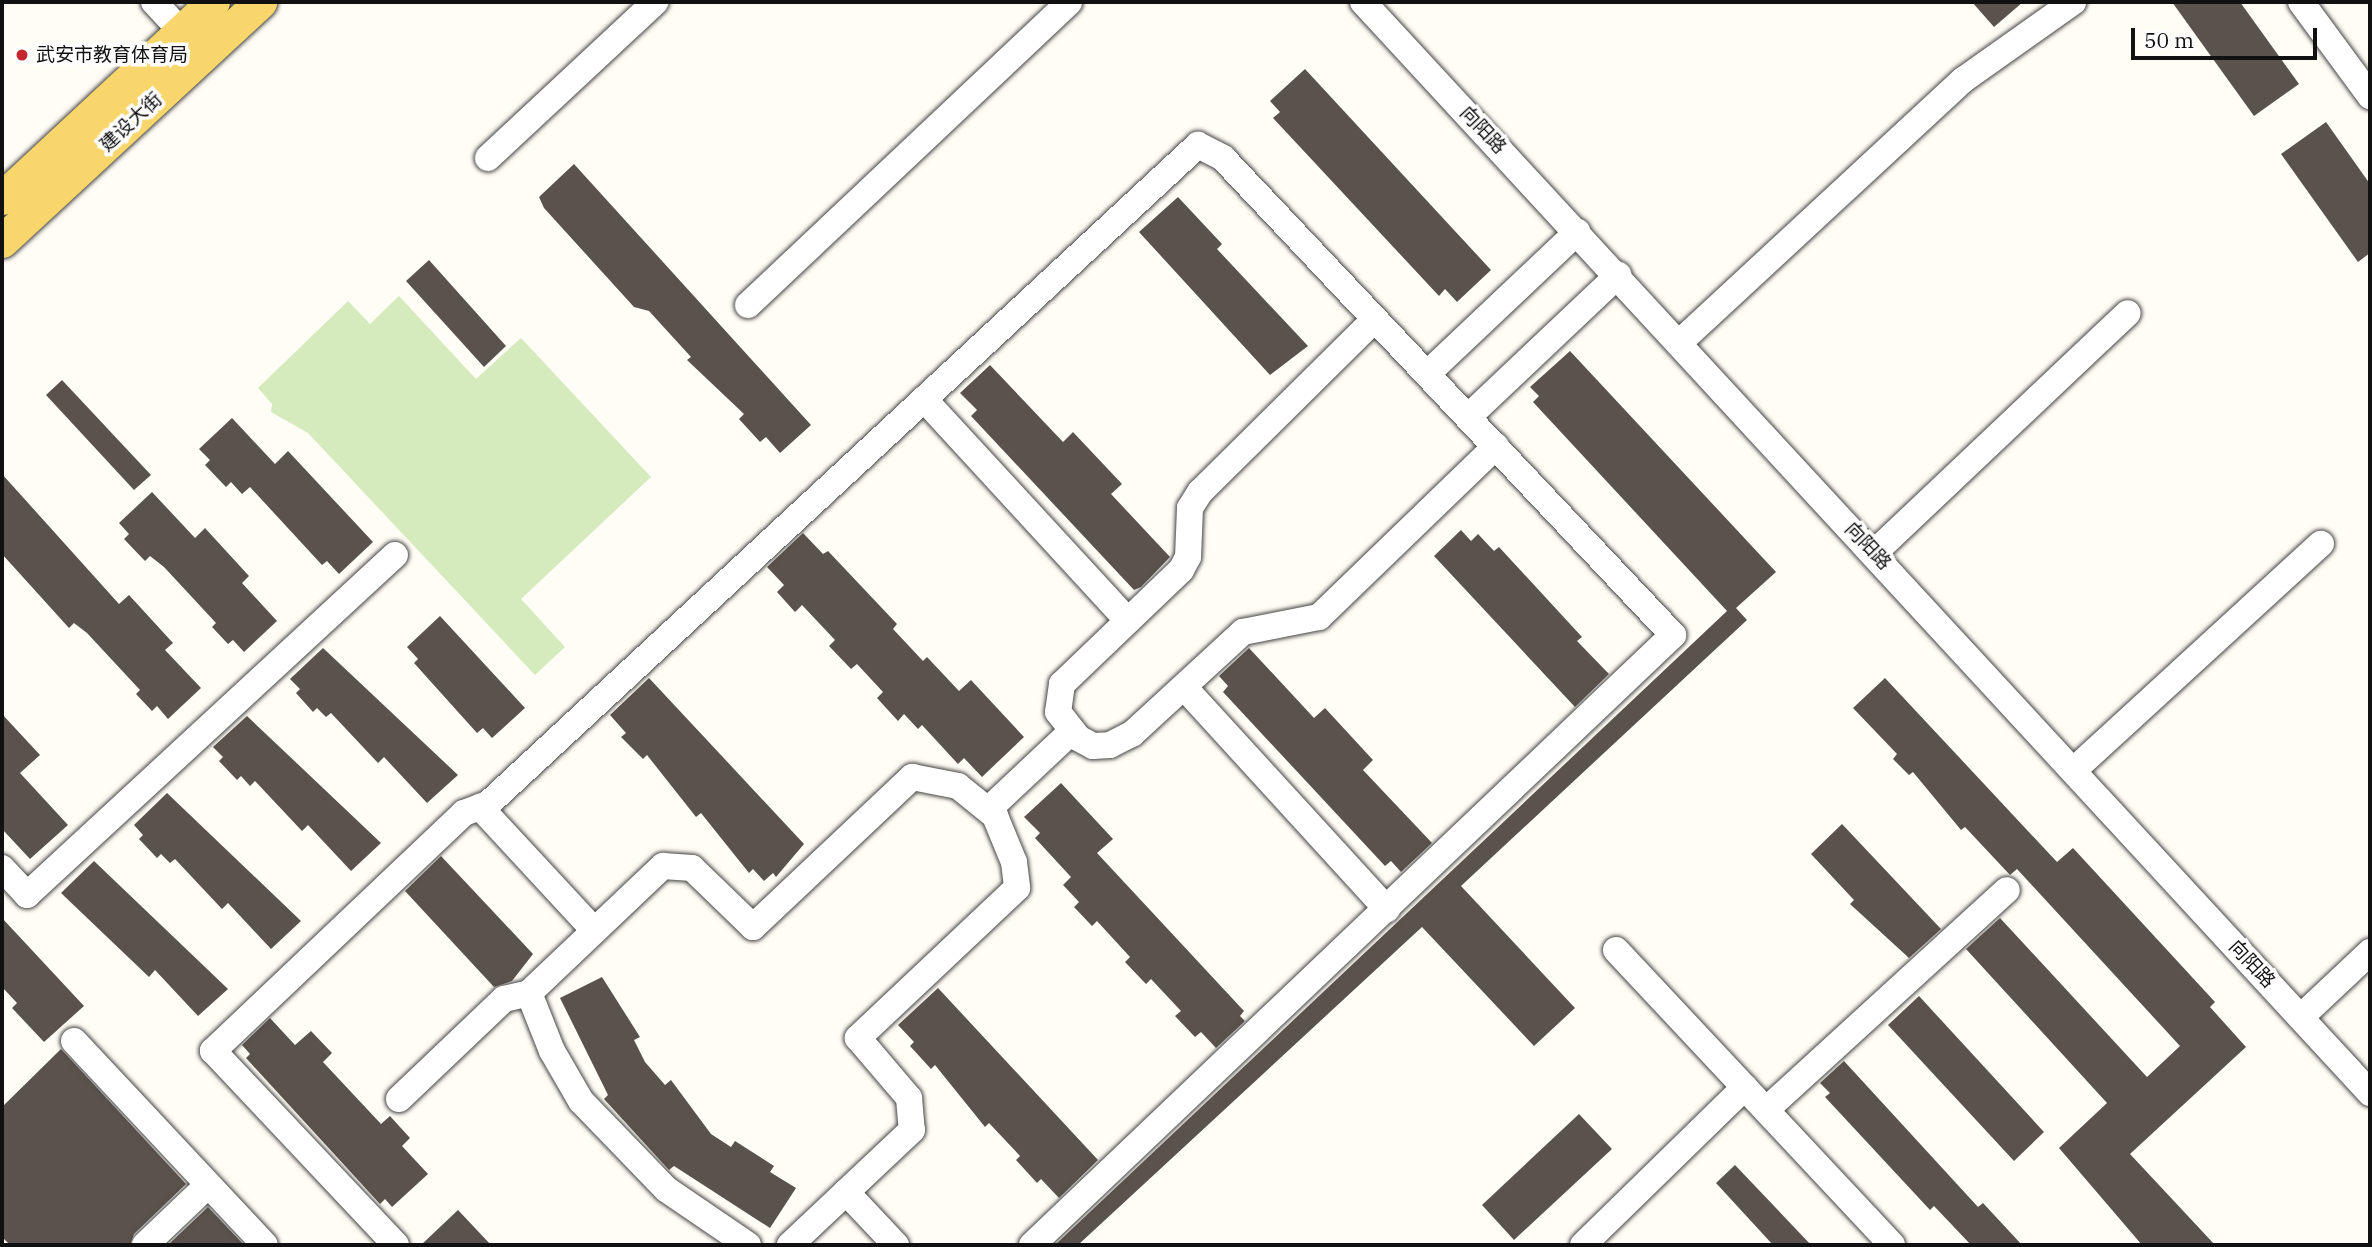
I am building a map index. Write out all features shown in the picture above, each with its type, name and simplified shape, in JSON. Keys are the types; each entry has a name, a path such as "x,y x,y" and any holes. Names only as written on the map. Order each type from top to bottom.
{"main road":[{"name":"建设大街","path":"2,241 192,43 213,2"},
{"name":"建设大街","path":"2,198 192,43 260,2"}],"street":[{"path":"154,2 192,43"},
{"path":"488,158 655,2"},
{"path":"748,305 1069,2"},
{"name":"向阳路","path":"1363,2 1680,342 2370,1093"},
{"path":"1680,342 1963,80 2073,2"},
{"path":"2301,2 2362,67 2370,96"},
{"path":"396,1245 213,1051 464,813 480,807 1198,145 1223,158 1673,635 1032,1245"},
{"path":"1427,374 1577,232"},
{"path":"1468,417 1618,275"},
{"path":"1874,553 2128,313"},
{"path":"1376,320 1200,492 1190,508 1188,557 1181,570 1062,684 1056,703 1072,730 1093,746 1110,746 1132,734 1243,632 1319,617 1496,446"},
{"path":"924,398 1128,621"},
{"path":"2074,770 2321,544"},
{"path":"3,872 27,895 395,555"},
{"path":"1184,687 1387,909"},
{"path":"989,809 1072,730"},
{"path":"399,1099 504,999 529,993 663,866 692,868 753,927 912,777 958,786 989,809 1010,853 1017,888 858,1038 909,1098 912,1130 790,1245"},
{"path":"480,807 594,930"},
{"path":"1766,1110 2007,890"},
{"path":"1616,950 1892,1245"},
{"path":"2301,1017 2370,952"},
{"path":"529,993 552,1051 582,1101 666,1189 748,1245"},
{"path":"74,1041 265,1245"},
{"path":"1583,1245 1745,1087"},
{"path":"145,1245 208,1185"},
{"path":"846,1192 896,1245"}],"green space":[{"path":"399,296 476,379 521,338 651,477 521,599 565,647 535,675 308,433 271,412 272,404 258,388 348,301 370,324"}],"building":[{"path":"1972,2 2023,2 1994,27"},
{"path":"2172,2 2240,2 2299,84 2254,116"},
{"path":"1305,69 1491,270 1457,302 1445,289 1439,296 1273,118 1280,112 1270,101"},
{"path":"2326,122 2370,184 2370,253 2358,262 2281,154"},
{"path":"574,164 811,425 780,453 766,437 760,442 739,419 744,414 687,360 691,357 649,311 634,307 544,208 539,197"},
{"path":"1178,197 1222,244 1217,249 1308,346 1270,375 1139,232"},
{"path":"429,260 506,346 484,367 406,281"},
{"path":"1570,351 1776,572 1736,608 1747,620 1461,886 1575,1008 1534,1046 1422,927 1078,1245 1055,1245 1727,611 1533,402 1539,396 1530,387"},
{"path":"990,365 1063,442 1073,432 1122,484 1111,494 1170,557 1141,587 1134,590 971,416 977,410 960,393"},
{"path":"62,380 151,475 134,490 46,395"},
{"path":"232,418 275,464 288,451 373,542 339,574 327,561 322,565 250,487 242,494 231,482 226,487 205,465 210,460 199,449"},
{"path":"2,474 119,604 129,595 173,643 165,650 201,688 168,719 157,706 152,711 136,694 140,690 87,633 74,623 69,628 2,554"},
{"path":"152,492 195,538 205,528 249,576 242,583 277,621 244,652 233,640 228,644 212,627 216,623 164,567 150,556 145,561 124,539 129,534 119,523"},
{"path":"1461,530 1471,541 1478,534 1494,551 1499,547 1582,637 1577,641 1609,674 1575,707 1434,556"},
{"path":"803,533 823,554 828,551 897,624 893,629 923,661 927,657 959,691 971,680 1024,737 982,777 964,758 958,764 922,725 918,729 904,714 898,721 877,698 883,692 857,664 851,669 829,646 835,640 802,605 795,612 777,592 784,585 767,567"},
{"path":"440,616 525,708 492,738 483,728 477,733 414,663 418,659 407,647"},
{"path":"323,648 458,775 427,803 384,757 378,763 331,713 326,717 317,708 313,712 296,693 300,689 290,679"},
{"path":"1249,648 1314,718 1325,708 1373,760 1363,770 1432,843 1401,872 1391,861 1385,866 1223,692 1228,686 1219,676"},
{"path":"649,678 804,844 776,877 773,873 764,881 753,869 749,873 701,813 696,817 647,755 643,759 621,737 626,733 610,715"},
{"path":"1885,678 2057,862 2073,848 2215,1002 2210,1007 2246,1047 2130,1154 2215,1245 2142,1245 2059,1148 2107,1103 1966,949 2000,918 2147,1077 2180,1046 2017,869 2010,875 1965,827 1961,830 1913,772 1909,775 1893,759 1897,754 1853,708"},
{"path":"2,714 40,755 20,773 68,825 30,859 2,829"},
{"path":"247,716 381,843 351,871 308,825 302,831 255,781 250,786 241,776 237,780 219,761 223,757 213,747"},
{"path":"1061,783 1113,839 1097,853 1244,1011 1240,1016 1245,1021 1216,1048 1201,1032 1195,1037 1175,1016 1181,1011 1151,979 1146,984 1125,962 1130,957 1097,921 1092,926 1074,907 1079,902 1063,885 1071,877 1035,838 1040,833 1024,817"},
{"path":"167,793 301,921 271,949 228,903 222,909 175,859 170,863 161,854 157,858 139,839 143,835 134,825"},
{"path":"1842,824 1941,929 1909,958 1850,904 1854,900 1811,854"},
{"path":"441,856 533,954 512,981 494,987 405,891"},
{"path":"94,861 228,989 198,1016 155,970 149,977 61,893"},
{"path":"2,918 84,1006 44,1042 12,1008 17,1003 2,987"},
{"path":"602,977 640,1037 634,1040 645,1062 665,1085 671,1080 711,1134 731,1147 735,1141 774,1166 770,1172 796,1188 770,1228 674,1166 669,1170 604,1099 608,1095 560,998"},
{"path":"938,988 1098,1160 1059,1198 1041,1179 1037,1183 1016,1160 1020,1156 989,1123 985,1127 935,1065 931,1069 910,1046 914,1042 898,1025"},
{"path":"1919,996 2044,1132 2014,1161 1888,1025"},
{"path":"270,1018 295,1045 311,1031 332,1053 323,1062 381,1124 390,1116 410,1138 402,1146 428,1174 392,1207 385,1199 380,1204 246,1058 250,1054 242,1045"},
{"path":"61,1049 186,1184 134,1234 130,1245 10,1245 2,1237 2,1107"},
{"path":"1844,1061 1978,1207 1983,1203 2022,1245 1971,1245 1934,1206 1930,1210 1825,1097 1830,1093 1820,1083"},
{"path":"1579,1114 1612,1149 1514,1240 1482,1205"},
{"path":"1735,1165 1811,1245 1773,1245 1716,1183"},
{"path":"208,1207 244,1245 168,1245"},
{"path":"458,1210 491,1245 421,1245"}],"place":[{"name":"武安市教育体育局","path":"22,55"}]}
